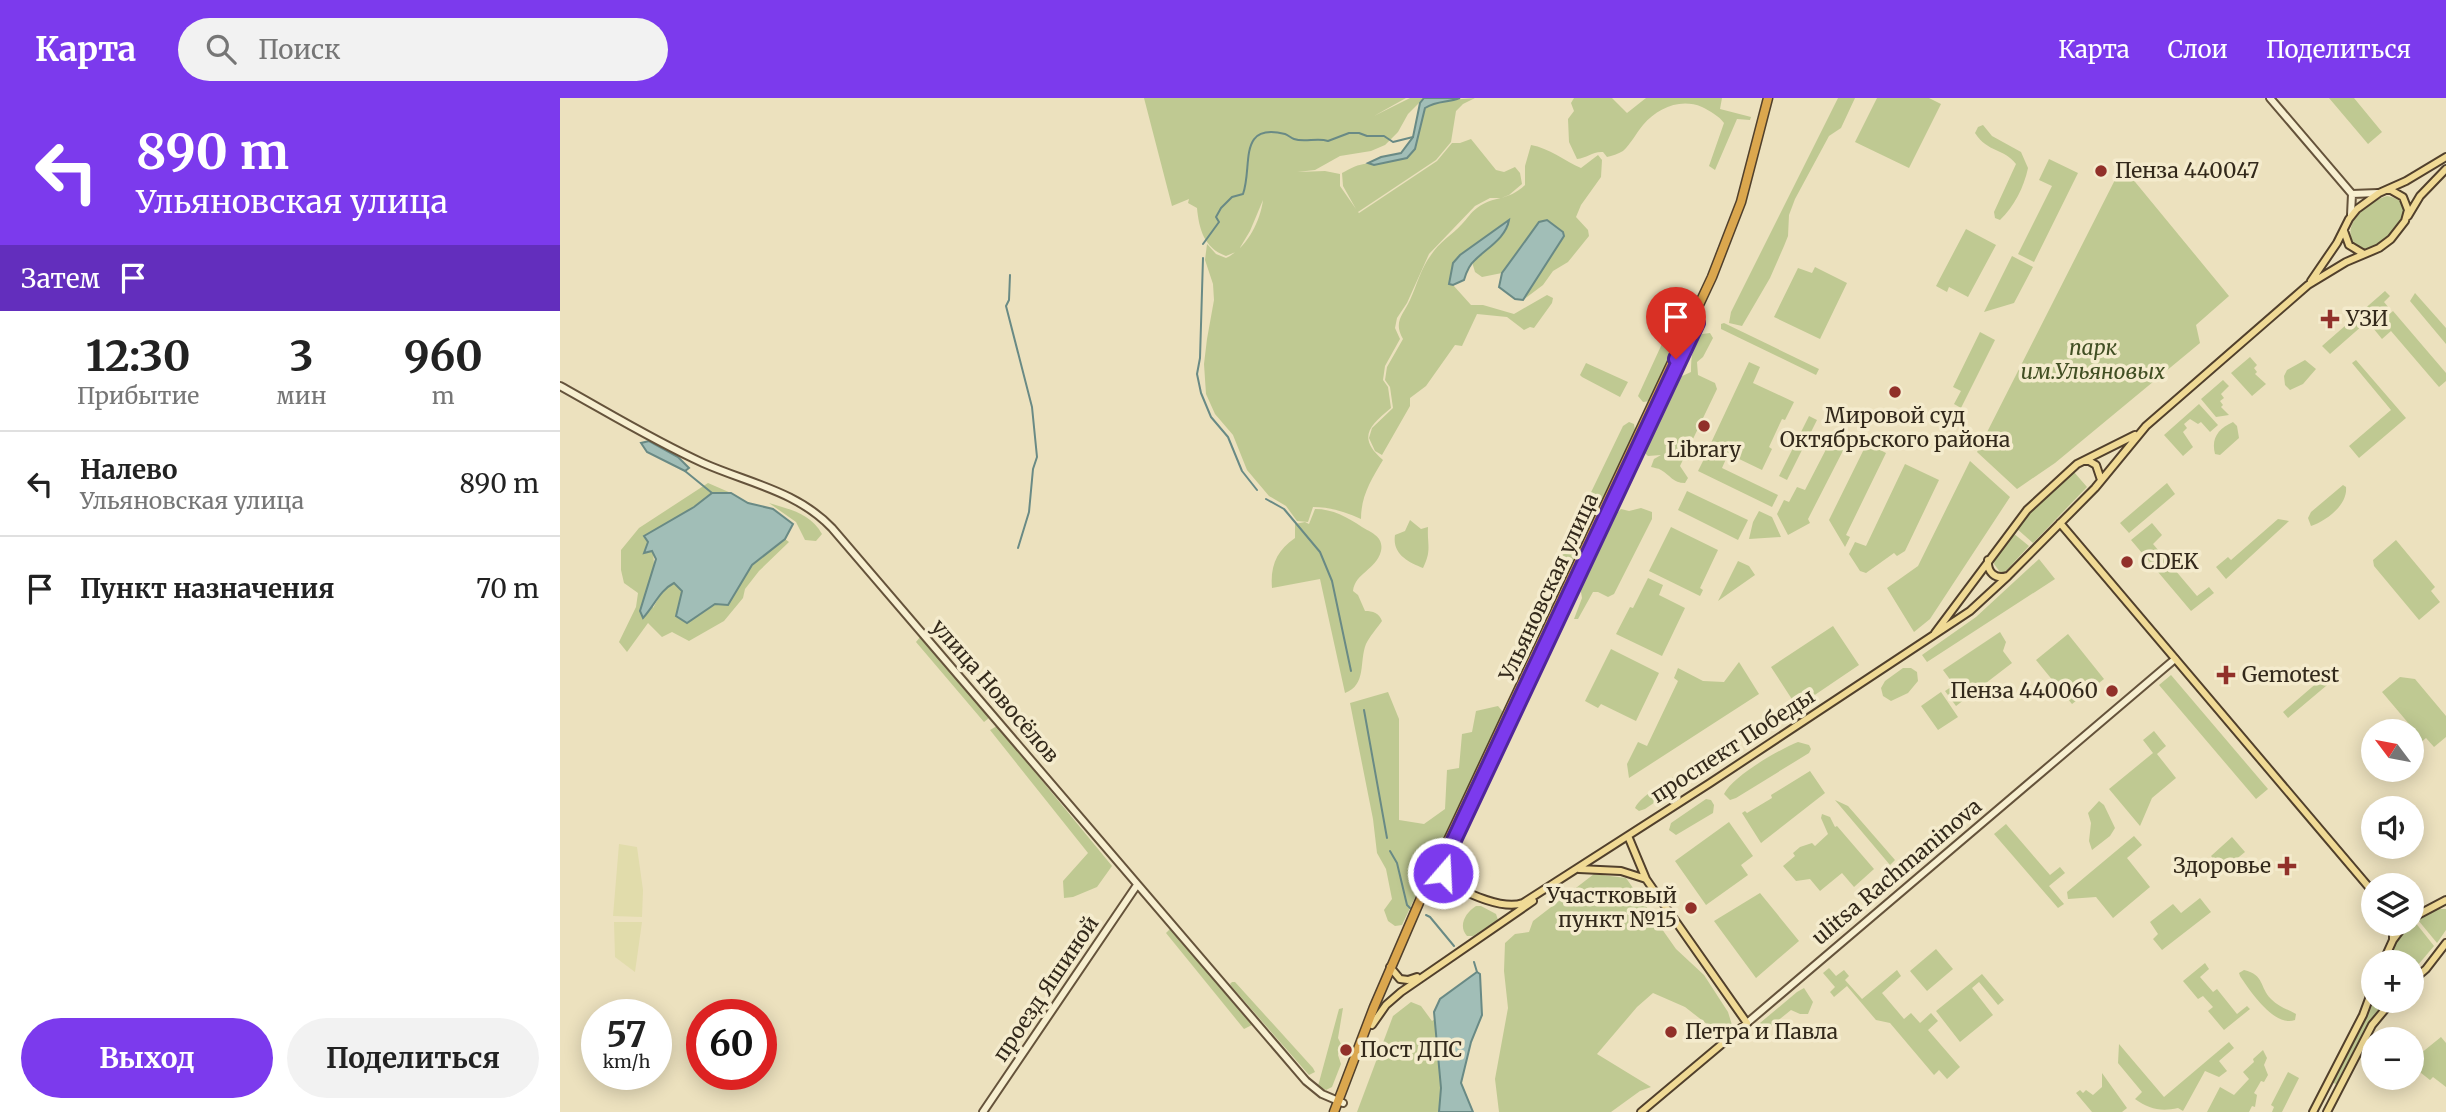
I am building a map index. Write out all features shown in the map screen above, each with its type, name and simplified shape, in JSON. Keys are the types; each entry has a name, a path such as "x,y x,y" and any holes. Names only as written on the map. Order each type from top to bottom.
{"highway":[{"name":"Ульяновская улица","path":"1434,877 1447,855 1695,322 1741,202 1771,98"},
{"name":"Ульяновская улица","path":"1347,1086 1392,970 1434,877 1695,322"},
{"name":"Ульяновская улица","path":"1347,1086 1392,970"},
{"path":"1337,1112 1347,1086"}],"main road":[{"path":"2308,285 2344,231 2351,215 2379,192 2430,169 2446,157"},
{"path":"2101,480 2137,435 2308,285 2346,262 2386,244 2405,221 2420,196 2446,169"},
{"path":"2389,189 2406,201 2408,210 2405,221"},
{"path":"2344,231 2349,245 2365,254"},
{"path":"2081,461 2137,435"},
{"path":"2081,461 2096,465 2101,480"},
{"name":"проспект Победы","path":"1932,637 2027,510 2081,461"},
{"name":"проспект Победы","path":"1495,903 1510,906 1519,904 1553,884 1970,611 2008,576 2101,480"},
{"path":"2060,523 2361,878"},
{"path":"1988,559 1989,571 2001,578 2008,576"},
{"path":"1628,836 1646,879 1747,1023"},
{"path":"1447,855 1442,875 1447,883"},
{"path":"1577,869 1621,871 1646,879"},
{"path":"1434,877 1495,903 1506,910 1508,915 1504,921"},
{"name":"проспект Победы","path":"1372,1025 1393,998 1553,884"},
{"path":"2424,911 2445,901"},
{"path":"2388,950 2396,936"},
{"path":"2424,971 2446,943"},
{"name":"проспект Победы","path":"1392,970 1400,979 1408,980 1434,968"},
{"path":"2313,1112 2363,1013"},
{"path":"2327,1112 2372,1025 2382,1013"},
{"name":"ulitsa Rachmaninova","path":"1641,1112 1747,1023"}],"street":[{"path":"2270,98 2352,194 2351,215"},
{"path":"2352,194 2379,192"},
{"name":"улица Новосёлов","path":"560,386 702,463 793,497 814,511 842,540 1306,1081 1319,1092 1341,1102"},
{"name":"ulitsa Rachmaninova","path":"1747,1023 2175,659"},
{"name":"проезд Яшиной","path":"983,1112 1137,885"}],"shaded area":[{"path":"619,844 637,847 643,890 642,917 613,916"},
{"path":"614,922 642,922 635,972 615,957"}],"green space":[{"path":"1144,98 1406,98 1374,116 1410,98 1424,98 1385,145 1371,151 1340,156 1315,170 1297,172 1325,171 1340,174 1340,186 1356,209 1343,186 1342,173 1362,164 1374,165 1415,149 1425,108 1437,101 1475,98 1456,111 1451,142 1436,160 1359,213 1437,161 1452,143 1471,139 1496,170 1504,172 1515,167 1520,173 1522,184 1509,195 1490,198 1475,206 1429,254 1407,303 1397,318 1395,328 1400,339 1385,366 1383,380 1388,387 1391,408 1372,427 1368,439 1383,460 1365,495 1361,519 1338,510 1313,507 1308,522 1297,521 1286,506 1269,496 1247,470 1233,435 1215,414 1206,394 1204,364 1214,300 1213,284 1205,260 1207,244 1216,254 1226,258 1235,252 1226,256 1212,248 1201,230 1197,208 1188,203 1189,199 1172,206","holes":["1263,200 1256,225 1240,248 1250,231"]},
{"path":"1574,98 1612,98 1627,113 1646,98 1722,98 1720,109 1751,117 1750,120 1737,119 1715,170 1709,166 1724,123 1717,116 1694,104 1678,104 1662,109 1643,125 1621,152 1607,157 1603,152 1599,152 1577,159 1569,142 1568,119 1574,111 1571,103"},
{"path":"1838,98 1855,98 1841,128 1829,136 1795,199 1789,215 1788,236 1770,278 1742,326 1729,323 1731,312"},
{"path":"1877,98 1929,98 1941,104 1909,168 1855,142"},
{"path":"2329,98 2354,98 2382,132 2368,144"},
{"path":"1983,125 1992,136 2021,152 2028,168 2018,196 2000,220 1995,218 1994,212 2016,164 1980,139 1975,133 1978,127"},
{"path":"1531,145 1581,168 1598,155 1602,160 1601,177 1581,205 1576,217 1588,230 1589,236 1568,262 1553,271 1543,285 1523,300 1564,236 1539,222 1502,273 1482,277 1475,272 1472,262 1490,247 1508,220 1460,255 1453,263 1449,284 1471,305 1483,305 1514,314 1547,295 1553,298 1552,303 1534,328 1524,330 1507,317 1477,314 1462,346 1455,345 1426,386 1410,398 1410,406 1382,455 1375,451 1369,438 1372,428 1393,408 1390,387 1385,380 1387,367 1403,339 1399,328 1400,319 1424,265 1438,246 1475,210 1489,201 1512,194 1525,185 1525,166"},
{"path":"2049,159 2078,173 2034,262 2018,254 2052,186 2039,180"},
{"name":"парк им.Ульяновых","path":"2122,166 2229,296 2196,325 2200,343 2055,463 2017,489 1977,452"},
{"path":"2387,196 2399,201 2405,208 2400,225 2382,242 2362,250 2354,243 2351,235 2355,218 2370,204"},
{"path":"1966,229 1996,245 1968,297 1949,287 1947,292 1936,286"},
{"path":"2012,256 2033,267 2014,303 1984,312"},
{"path":"1815,267 1847,283 1820,339 1774,317 1798,268 1812,273"},
{"path":"2385,291 2390,296 2384,302 2389,308 2374,321 2371,318 2330,354 2322,346"},
{"path":"2415,293 2446,328 2446,344 2410,301"},
{"path":"2393,311 2446,373 2446,381 2439,387 2391,331 2382,339 2373,328"},
{"path":"1724,323 1819,369 1816,375 1721,329 1721,324"},
{"path":"1980,332 1995,340 1961,408 1954,404 1961,391 1953,387"},
{"path":"1672,333 1678,339 1650,401 1643,402 1638,396 1666,335"},
{"path":"1710,333 1713,338 1703,357 1697,362 1698,375 1715,383 1717,389 1680,466 1688,478 1685,483 1681,483 1660,469 1651,467 1654,459 1661,455 1648,456 1645,453 1680,377 1691,372 1696,343 1702,334"},
{"path":"2250,357 2257,365 2254,368 2257,372 2255,374 2266,384 2252,396 2231,373"},
{"path":"2305,360 2316,369 2303,384 2290,390 2285,385 2284,376 2287,370"},
{"path":"2356,360 2406,418 2359,458 2349,446 2391,410 2352,363"},
{"path":"1749,362 1760,367 1753,383 1794,402 1785,420 1782,419 1762,470 1710,445"},
{"path":"1586,363 1628,382 1620,397 1580,375"},
{"path":"2223,380 2229,386 2221,394 2224,398 2220,401 2223,405 2221,407 2229,415 2216,417 2201,399"},
{"path":"2199,404 2218,425 2210,432 2201,422 2198,424 2190,419 2184,424 2187,428 2183,432 2193,447 2183,456 2164,435"},
{"path":"1809,416 1817,420 1787,480 1779,476"},
{"path":"1629,422 1634,424 1635,430 1552,604 1540,604 1540,598 1623,426"},
{"path":"2233,422 2237,426 2239,438 2220,455 2215,454 2214,443 2217,435"},
{"path":"1836,430 1850,437 1808,519 1810,523 1788,535 1777,514 1784,500 1789,502 1797,487 1805,490"},
{"path":"1867,443 1886,453 1846,535 1850,537 1845,547 1829,520"},
{"path":"1708,451 1726,459 1722,468 1778,495 1772,507 1698,471"},
{"path":"1970,461 2010,497 1930,619 1914,632 1887,588 1918,566"},
{"path":"1905,464 1939,480 1905,551 1897,556 1894,553 1866,573 1860,571 1849,554 1855,542 1866,546"},
{"path":"2074,472 2087,487 2033,543 2016,528 2048,494"},
{"path":"708,483 731,493 712,493 648,542 645,553 652,550 654,561 653,608 664,588 674,583 700,598 728,605 752,565 785,539 789,542 759,571 745,589 743,598 724,621 689,641 672,632 662,637 648,623 627,652 619,642 636,607 638,593 624,583 621,550 639,528"},
{"path":"2167,483 2175,494 2129,533 2120,523"},
{"path":"2343,485 2346,487 2346,494 2340,506 2311,526 2308,518 2311,512"},
{"path":"1687,491 1748,520 1738,540 1678,510"},
{"path":"769,503 806,517 822,534 816,541 805,540 796,522"},
{"path":"1641,508 1652,512 1652,519 1614,594 1608,597 1593,592 1578,619 1574,619 1582,598 1580,586 1616,514 1621,509 1629,511"},
{"path":"1315,509 1334,512 1351,520 1381,542 1381,551 1375,563 1358,580 1353,591 1358,595 1365,611 1375,613 1382,621 1366,644 1357,684 1345,693 1320,579 1272,588 1272,573 1279,553 1295,538 1295,524 1309,524"},
{"path":"1759,511 1772,517 1781,537 1749,539"},
{"path":"2278,519 2289,521 2226,579 2216,567 2228,557 2231,560"},
{"path":"1410,520 1421,529 1428,527 1428,552 1423,568 1407,560 1396,547 1395,535 1405,531"},
{"path":"2152,523 2162,535 2153,544 2197,596 2209,587 2214,593 2191,611 2131,540"},
{"path":"1671,527 1718,550 1700,588 1703,590 1700,596 1649,571"},
{"path":"2013,533 2029,546 2005,572 2000,572 1994,564 1995,557"},
{"path":"2396,540 2435,587 2431,591 2440,602 2419,620 2374,566 2373,560"},
{"path":"2039,559 2055,579 1927,662 1922,655 1976,617"},
{"path":"1738,561 1749,566 1755,575 1718,601"},
{"path":"1648,578 1663,585 1659,595 1685,608 1662,656 1616,634"},
{"path":"1833,626 1859,665 1797,707 1771,667"},
{"path":"2000,632 2006,642 2003,651 2012,663 1956,706 1945,691 1954,685 1943,670"},
{"path":"2068,634 2104,679 2072,704 2036,660"},
{"path":"921,636 989,718 984,722 916,642"},
{"path":"1611,649 1659,673 1636,721 1601,704 1598,708 1585,701"},
{"path":"1739,662 1759,694 1629,778 1627,764 1638,742 1647,746 1678,681 1674,678 1678,668 1703,681 1724,682"},
{"path":"1903,668 1911,668 1917,672 1918,681 1908,693 1891,701 1883,696 1881,688 1885,681"},
{"path":"2333,669 2339,675 2288,718 2283,712"},
{"path":"2171,675 2268,789 2256,799 2159,685"},
{"path":"2400,677 2415,679 2446,716 2446,737 2434,747 2426,738 2424,740 2424,719 2405,719 2382,692"},
{"path":"1388,692 1399,719 1399,820 1424,824 1445,809 1447,770 1459,768 1462,734 1472,732 1476,711 1498,706 1503,712 1402,925 1395,926 1388,921 1384,910 1392,899 1386,869 1377,853 1350,703"},
{"path":"1941,692 1958,717 1938,730 1921,706"},
{"path":"997,726 1112,866 1097,887 1064,898 1063,881 1088,853 990,730"},
{"path":"2154,731 2166,746 2157,754 2176,778 2152,798 2140,826 2109,789 2153,753 2143,740"},
{"path":"1798,742 1809,745 1809,753 1736,798 1730,800 1724,794 1746,772"},
{"path":"1695,765 1698,769 1692,777 1645,809 1639,811 1635,808 1652,791"},
{"path":"1810,771 1825,793 1761,843 1742,813 1747,813 1772,798 1771,795"},
{"path":"1706,799 1711,800 1714,805 1713,813 1676,835 1669,830 1671,823"},
{"path":"1835,800 1848,806 1895,860 1890,865"},
{"path":"2099,801 2104,805 2115,828 2110,836 2092,850 2088,813"},
{"path":"1822,814 1830,817 1835,827 1837,826 1874,869 1854,887 1842,873 1820,891 1810,879 1796,881 1783,866 1795,856 1793,853 1800,847 1812,843 1815,846 1828,834 1821,818"},
{"path":"1729,822 1753,856 1741,865 1748,875 1706,905 1675,861"},
{"path":"2006,824 2050,875 2060,867 2065,873 2049,886 2064,904 2058,908 1994,834"},
{"path":"2134,836 2142,845 2127,858 2150,887 2113,918 2096,897 2068,899 2067,892"},
{"path":"2232,837 2245,852 2223,870 2211,856"},
{"path":"1594,874 1626,878 1676,949 1704,975 1728,1012 1732,1025 1721,1035 1685,1007 1653,993 1637,1007 1597,1054 1651,1087 1640,1091 1611,1112 1499,1112 1495,1079 1508,1008 1504,971 1505,943 1515,934 1529,932 1533,921"},
{"path":"1760,893 1799,941 1756,978 1714,921"},
{"path":"2200,898 2211,912 2162,950 2153,939 2158,934 2150,922 2173,904 2181,913"},
{"path":"1476,906 1496,914 1498,920 1473,936 1467,936 1463,928 1464,920"},
{"path":"2438,909 2446,909 2446,930 2437,943 2424,927 2424,917"},
{"path":"1170,929 1252,1025 1244,1029 1166,933"},
{"path":"2424,933 2434,946 2424,958 2424,950 2390,950 2400,936 2424,936"},
{"path":"1936,949 1953,969 1927,991 1910,971"},
{"path":"2205,963 2209,969 2200,977 2213,992 2217,989 2237,1014 2247,1006 2250,1009 2224,1030 2208,1011 2213,1007 2203,996 2198,999 2183,981"},
{"path":"1829,968 1836,976 1844,970 1849,976 1845,980 1862,999 1897,970 1901,976 1882,993 1904,1019 1911,1013 1920,1023 1931,1013 1938,1021 1928,1030 1960,1067 1947,1079 1939,1070 1934,1075 1890,1023 1876,1020 1847,986 1834,997 1830,992 1835,987 1823,973"},
{"path":"2244,970 2259,978 2267,995 2274,1002 2296,1014 2295,1020 2279,1019 2271,1014 2240,976 2239,973"},
{"path":"1982,974 2004,1000 1998,1005 1979,982 1972,988 1993,1015 1960,1042 1936,1011"},
{"path":"1232,982 1235,982 1315,1072 1309,1075 1232,987"},
{"path":"1804,988 1813,1002 1808,1014 1791,1010 1765,1031 1760,1023"},
{"path":"1411,1002 1421,1006 1432,1021 1435,1019 1441,1088 1439,1112 1357,1112 1393,1016"},
{"path":"1343,1008 1338,1038 1341,1044 1338,1055 1341,1064 1332,1087 1326,1090 1318,1086 1339,1009"},
{"path":"2366,1013 2376,1013 2366,1027 2361,1027 2361,1037 2336,1084 2331,1082"},
{"path":"2441,1037 2446,1043 2446,1087 2433,1077 2430,1080 2424,1075 2424,1051"},
{"path":"2229,1042 2234,1048 2219,1061 2227,1071 2219,1077 2205,1071 2183,1111 2178,1108 2155,1109 2135,1099 2142,1092 2118,1063 2119,1044 2164,1097"},
{"path":"2263,1050 2267,1058 2264,1065 2268,1075 2254,1093 2257,1095 2255,1107 2252,1106 2249,1112 2207,1112 2220,1087 2234,1095 2249,1079 2243,1072"},
{"path":"2288,1072 2299,1078 2282,1112 2272,1112 2274,1107 2271,1105"},
{"path":"2102,1073 2127,1108 2122,1112 2092,1112 2076,1093 2086,1090 2093,1095 2102,1087"}],"water":[{"path":"1424,98 1460,98 1425,108 1415,149 1407,158 1374,165 1368,163 1401,153 1413,137 1420,103"},
{"path":"1509,220 1500,237 1471,264 1464,280 1449,284 1453,263 1460,255"},
{"path":"1547,220 1563,232 1564,236 1523,300 1515,299 1499,287 1502,273 1539,222"},
{"path":"649,441 678,457 689,468 685,471 647,452 641,443"},
{"path":"712,493 731,493 748,503 773,509 793,524 785,539 752,565 728,605 715,604 687,623 676,616 682,591 674,583 661,594 643,618 640,611 656,559 652,551 644,553 648,542 644,536 694,507"},
{"path":"1477,972 1480,974 1482,1015 1471,1042 1461,1083 1473,1112 1439,1112 1441,1088 1434,1012 1440,999"}],"waterway":[{"path":"1203,244 1219,222 1216,217 1221,208 1232,197 1243,194 1250,149 1253,140 1260,134 1270,132 1285,134 1298,140 1328,141 1349,133 1384,136 1393,142 1413,137"},
{"path":"1203,258 1200,358 1197,374 1201,393 1211,417 1228,437 1242,471 1257,490"},
{"path":"1010,275 1009,300 1006,306 1032,407 1037,457 1033,469 1029,512 1018,548"},
{"path":"685,471 712,493"},
{"path":"1266,499 1284,509 1320,552 1332,581 1351,671"},
{"path":"1364,710 1387,838"},
{"path":"1390,851 1397,863 1410,908"},
{"path":"1426,915 1454,946"},
{"path":"1474,962 1477,972"}],"place":[{"name":"Пенза 440047","path":"2101,171"},
{"name":"УЗИ","path":"2330,319"},
{"name":"Мировой суд Октябрьского района","path":"1895,392"},
{"name":"Library","path":"1704,426"},
{"name":"CDEK","path":"2127,562"},
{"name":"Gemotest","path":"2226,675"},
{"name":"Пенза 440060","path":"2112,691"},
{"name":"Здоровье","path":"2287,866"},
{"name":"Участковый пункт №15","path":"1691,908"},
{"name":"Петра и Павла","path":"1671,1032"},
{"name":"Пост ДПС","path":"1346,1050"}],"route":[{"path":"1443,873 1447,855 1697,323 1693,321 1676,359"}]}
